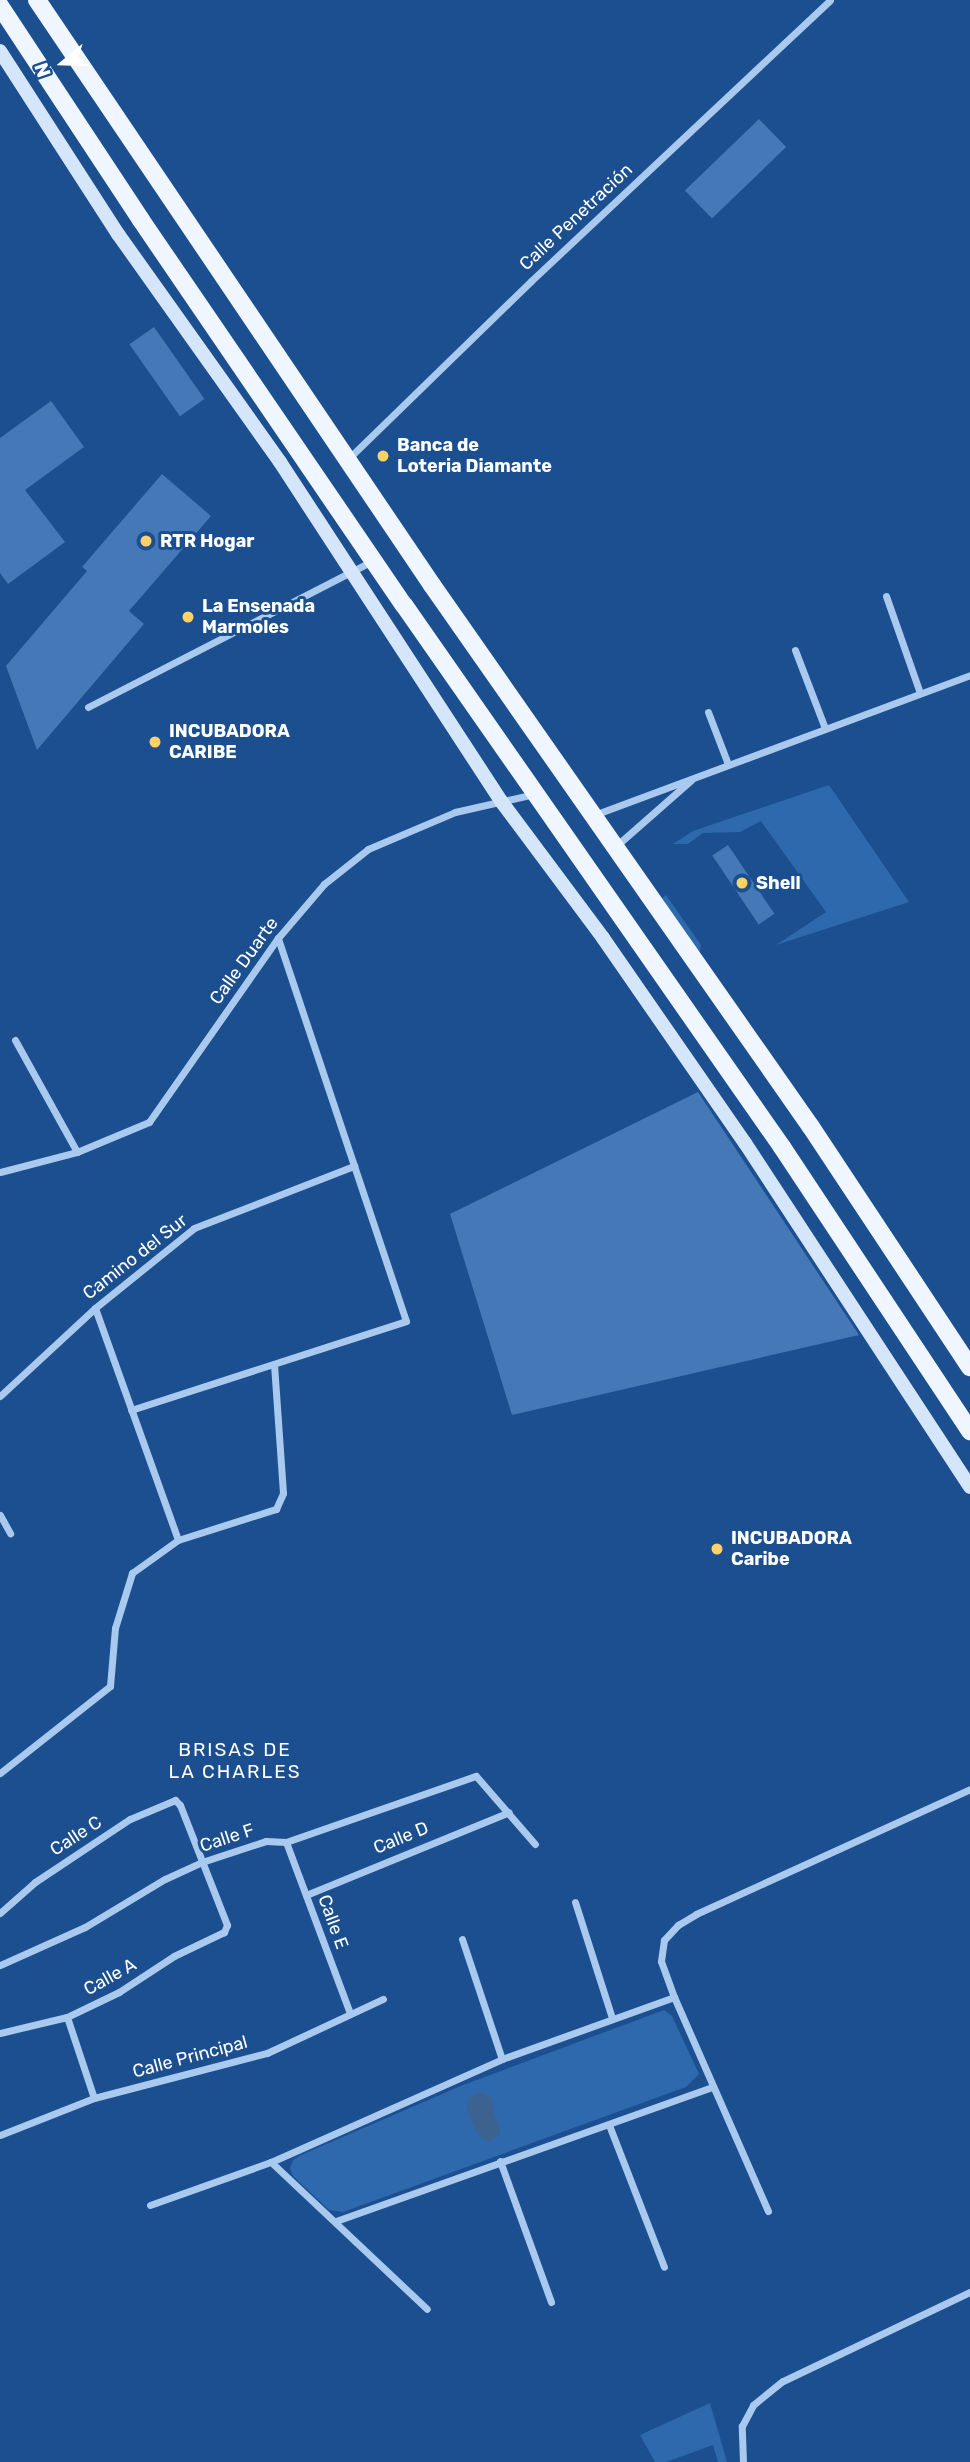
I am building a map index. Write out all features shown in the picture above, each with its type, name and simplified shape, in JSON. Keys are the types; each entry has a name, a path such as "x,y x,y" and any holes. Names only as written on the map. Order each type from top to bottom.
{"main road":[{"path":"37,0 347,460 811,1127 970,1367"},
{"path":"0,6 141,220 374,560 782,1147 970,1431"}],"street":[{"name":"Calle Penetración","path":"347,460 531,281 830,0"},
{"path":"0,51 118,234 280,462 501,802 603,938 745,1143 970,1488"},
{"path":"88,707 374,560"},
{"path":"886,596 920,694"},
{"path":"794,650 825,728"},
{"path":"594,815 970,675"},
{"path":"708,712 729,764"},
{"path":"616,847 695,776"},
{"name":"Calle Duarte","path":"0,1172 77,1152 149,1122 278,938 324,884 368,849 455,812 535,794"},
{"path":"131,1410 406,1321 278,938"},
{"path":"15,1040 77,1152"},
{"name":"Camino del Sur","path":"0,1396 94,1308 194,1228 354,1166"},
{"path":"94,1308 178,1540"},
{"path":"0,1773 110,1686 115,1628 131,1573 178,1540 276,1509 284,1493 274,1364"},
{"path":"0,1515 10,1533"},
{"name":"Calle F","path":"0,1965 85,1927 165,1879 202,1862 266,1841 286,1842 478,1776 509,1812"},
{"path":"768,2211 674,1997 661,1961 664,1940 678,1925 696,1914 970,1789"},
{"name":"Calle C","path":"0,1913 35,1882 130,1819 170,1800 177,1801 202,1862"},
{"path":"509,1812 535,1844"},
{"name":"Calle D","path":"306,1895 509,1812"},
{"name":"Calle E","path":"286,1842 350,2013"},
{"name":"Calle A","path":"0,2033 67,2017 119,1992 227,1928 202,1862"},
{"path":"575,1902 612,2018"},
{"path":"462,1940 502,2059"},
{"path":"150,2205 271,2162 502,2059 674,1997"},
{"name":"Calle Principal","path":"0,2135 94,2098 267,2053 383,1999"},
{"path":"67,2017 94,2098"},
{"path":"336,2221 713,2087"},
{"path":"609,2125 664,2267"},
{"path":"500,2161 551,2302"},
{"path":"271,2162 427,2309"},
{"path":"743,2462 742,2426 753,2405 783,2381 970,2292"}],"shaded area":[{"path":"829,785 909,902 776,945 826,912 761,821 740,832 703,833 688,844 673,844 693,831"},
{"path":"666,895 701,945 700,951 696,952 661,899"},
{"path":"664,2010 672,2016 699,2074 686,2087 343,2212 329,2210 293,2176 290,2168 293,2160 301,2155 463,2085"},
{"path":"480,2093 492,2098 494,2115 500,2126 500,2134 491,2141 483,2139 477,2133 467,2110 469,2098"},
{"path":"710,2403 727,2462 718,2462 713,2445 666,2462 655,2462 640,2435"}],"building":[{"path":"759,119 786,147 712,219 685,191"},
{"path":"154,327 204,399 180,416 129,344"},
{"path":"51,401 84,447 25,490 65,542 8,584 0,573 0,438"},
{"path":"162,474 211,516 129,611 144,624 37,750 6,666 87,571 82,567"},
{"name":"Shell","path":"728,845 774,914 759,924 712,856"},
{"path":"698,1092 859,1335 512,1415 450,1214"}],"place":[{"name":"Banca de Loteria Diamante","path":"383,456"},
{"name":"RTR Hogar","path":"146,541"},
{"name":"La Ensenada Marmoles","path":"188,617"},
{"name":"INCUBADORA CARIBE","path":"155,742"},
{"name":"Shell","path":"742,883"},
{"name":"INCUBADORA Caribe","path":"717,1549"}],"district":[{"name":"BRISAS DE LA CHARLES","path":"235,1761"}]}
